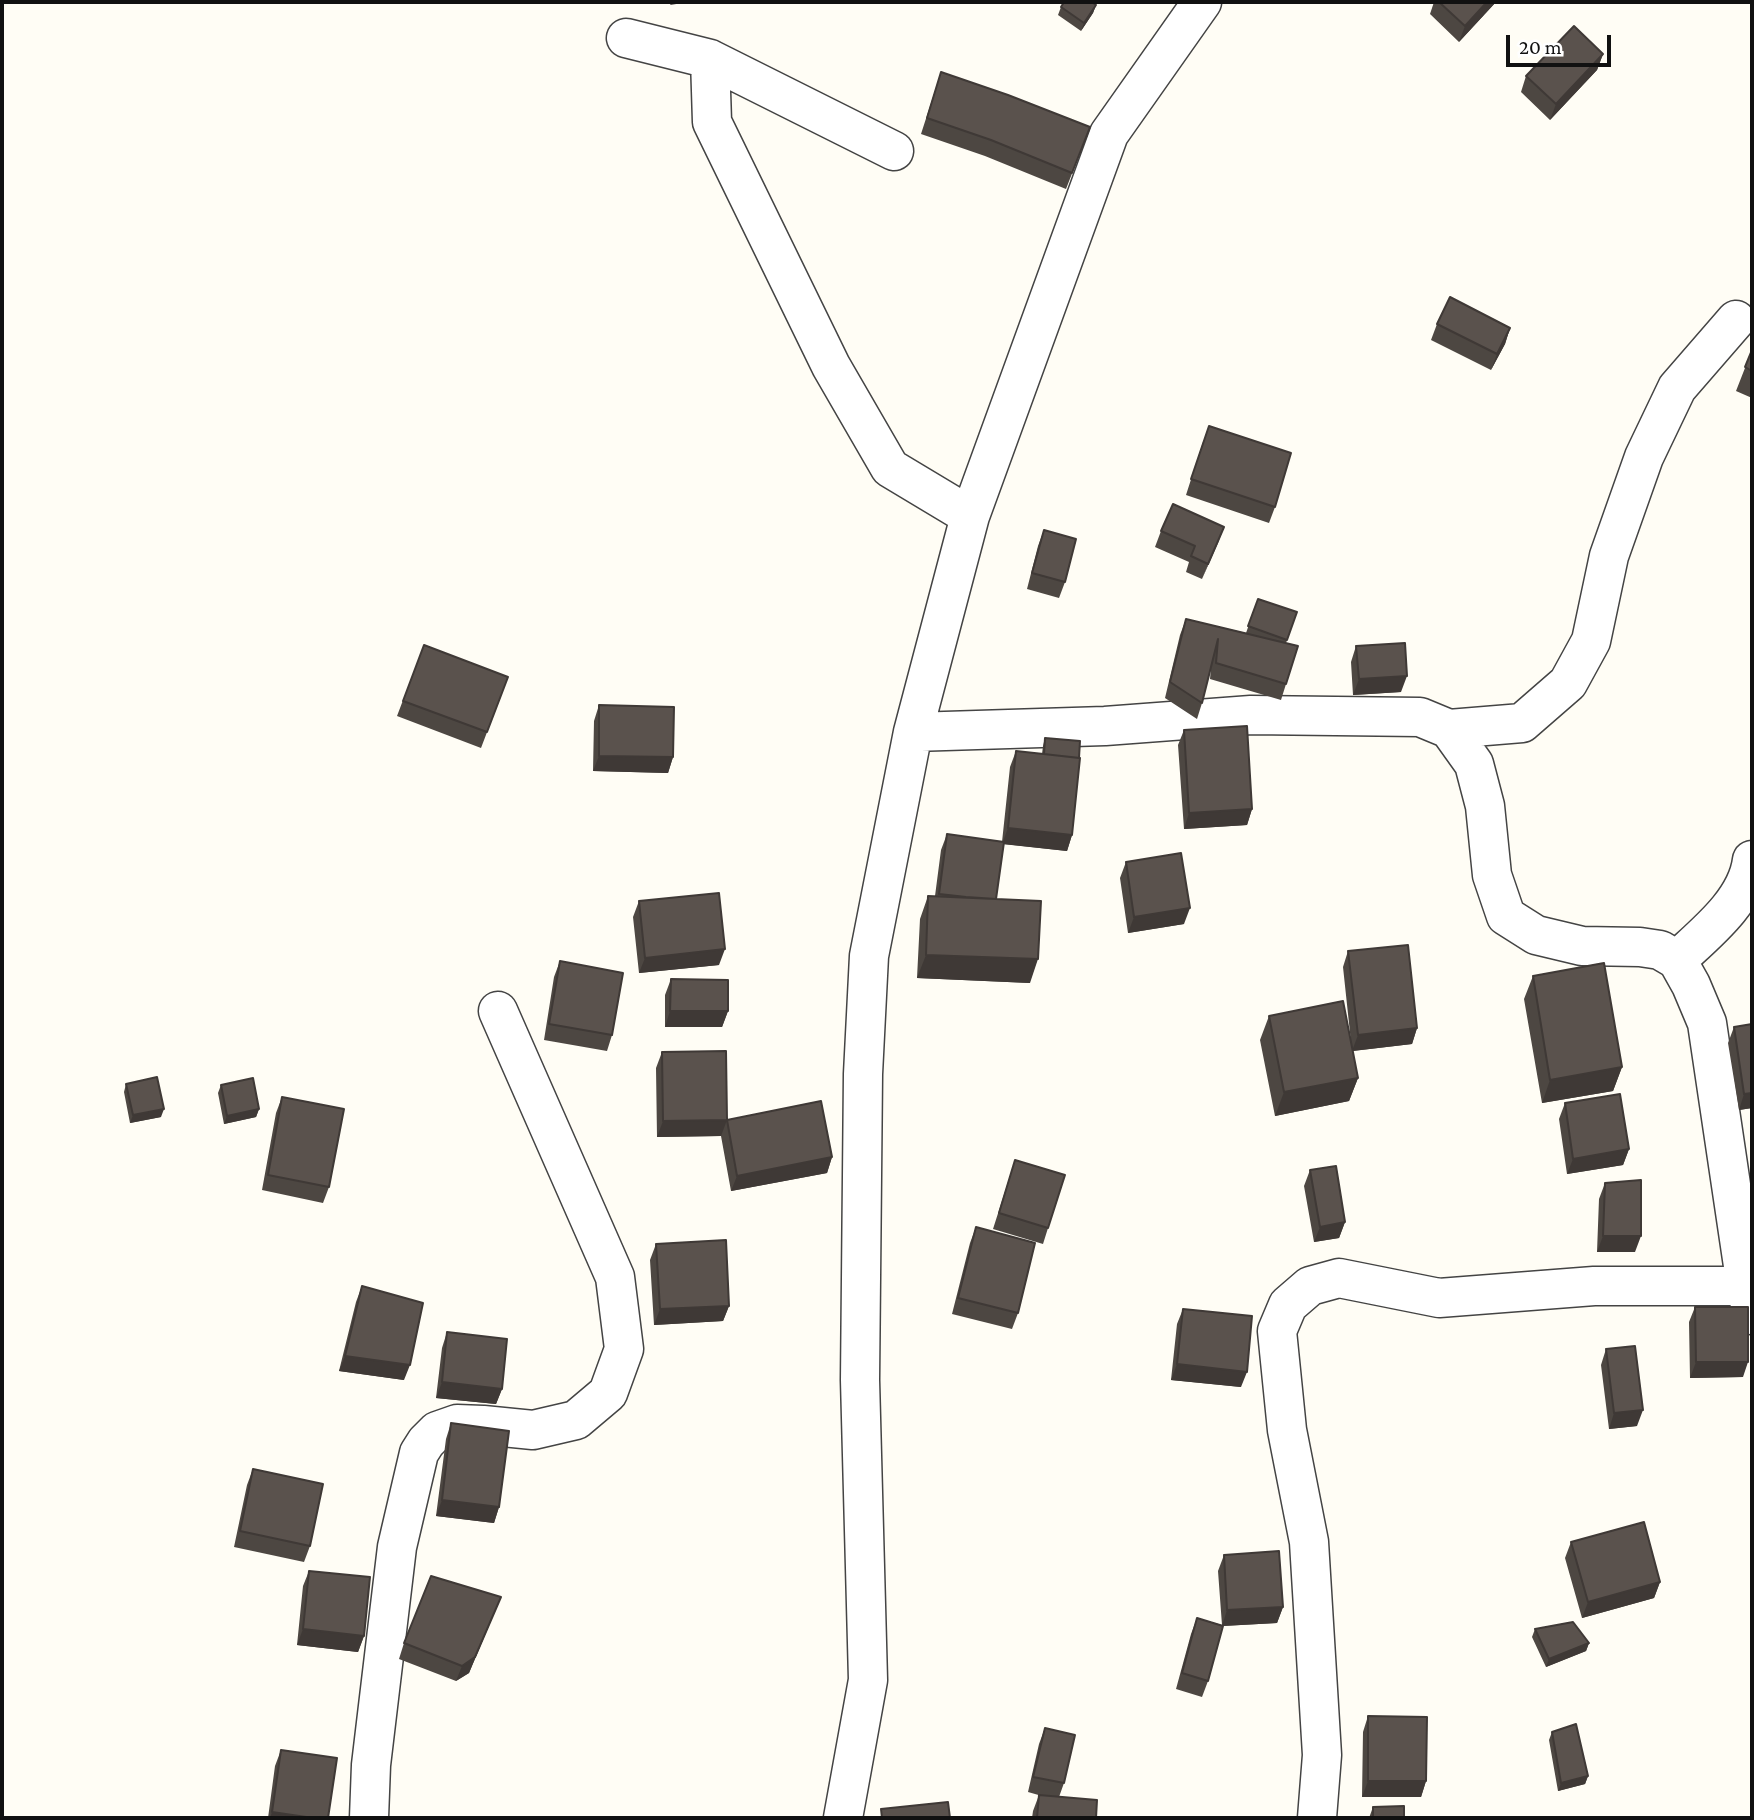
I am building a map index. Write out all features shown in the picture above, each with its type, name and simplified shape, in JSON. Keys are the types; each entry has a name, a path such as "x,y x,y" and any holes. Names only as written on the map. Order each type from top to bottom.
{"street":[{"path":"843,1818 868,1680 860,1380 863,1074 869,956 913,732 970,516 1109,134 1202,2"},
{"path":"626,38 710,59 894,151"},
{"path":"710,59 712,122 831,366 890,468 970,516"},
{"path":"913,732 1105,726 1251,715 1420,717 1449,729 1522,723 1567,684 1591,641 1609,556 1644,457 1677,388 1735,320"},
{"path":"1317,1818 1322,1755 1309,1542 1287,1430 1277,1331 1288,1305 1310,1286 1339,1278 1439,1298 1594,1286 1749,1300 1707,1023 1691,985 1677,960 1660,950 1581,946 1536,935 1506,916 1492,875 1485,806 1474,764 1449,729"},
{"path":"1677,960 1728,911 1751,873 1752,860"},
{"path":"369,1818 371,1765 397,1547 419,1452 437,1431 457,1424 533,1430 576,1420 608,1393 624,1349 615,1277 498,1011"}],"building":[{"path":"1064,2 1092,2 1096,5 1084,23 1061,7"},
{"path":"1439,2 1487,2 1465,26"},
{"path":"1574,26 1603,54 1556,104 1526,76"},
{"path":"941,72 1090,127 1072,173 991,140 927,118"},
{"path":"1450,297 1510,328 1497,354 1437,324"},
{"path":"1752,350 1752,371 1745,367"},
{"path":"1209,426 1291,453 1275,507 1191,479"},
{"path":"1173,504 1224,527 1208,564 1191,556 1195,546 1161,531"},
{"path":"1044,530 1076,539 1065,582 1032,573"},
{"path":"1258,599 1297,612 1287,640 1248,626"},
{"path":"1186,619 1298,646 1286,684 1216,663 1218,639 1202,703 1170,682"},
{"path":"1405,643 1407,676 1359,679 1356,646"},
{"path":"424,645 508,677 487,732 403,701"},
{"path":"599,705 674,707 673,757 599,756"},
{"path":"1247,726 1252,809 1189,813 1184,730"},
{"path":"1045,738 1080,741 1079,758 1044,754"},
{"path":"1016,751 1080,758 1072,835 1008,828"},
{"path":"947,834 1004,842 996,899 939,894"},
{"path":"1181,853 1190,908 1134,917 1126,862"},
{"path":"719,893 725,949 645,958 639,901"},
{"path":"928,896 1041,901 1038,959 926,955"},
{"path":"1408,945 1417,1028 1358,1035 1348,951"},
{"path":"560,961 623,973 612,1035 549,1024"},
{"path":"1604,963 1622,1067 1550,1080 1533,976"},
{"path":"671,979 728,980 728,1011 670,1011"},
{"path":"1343,1001 1358,1078 1284,1092 1269,1016"},
{"path":"1752,1024 1752,1093 1744,1094 1734,1027"},
{"path":"726,1051 727,1120 663,1121 662,1052"},
{"path":"157,1077 164,1109 133,1115 126,1084"},
{"path":"253,1078 259,1109 227,1116 221,1085"},
{"path":"1620,1094 1629,1149 1573,1159 1565,1103"},
{"path":"282,1097 344,1109 329,1187 268,1175"},
{"path":"821,1101 832,1157 737,1176 727,1120"},
{"path":"1015,1160 1065,1175 1048,1228 999,1213"},
{"path":"1336,1166 1345,1222 1320,1227 1310,1170"},
{"path":"1641,1180 1641,1236 1603,1236 1605,1183"},
{"path":"976,1227 1035,1243 1018,1313 958,1298"},
{"path":"726,1240 729,1306 660,1309 656,1244"},
{"path":"362,1286 423,1303 410,1365 345,1356"},
{"path":"1695,1307 1748,1307 1748,1362 1696,1362"},
{"path":"1183,1309 1252,1316 1247,1372 1177,1364"},
{"path":"447,1332 507,1339 502,1389 442,1382"},
{"path":"1635,1346 1643,1410 1614,1413 1606,1349"},
{"path":"451,1423 509,1431 499,1507 442,1500"},
{"path":"253,1469 323,1484 310,1546 240,1531"},
{"path":"1644,1522 1660,1582 1588,1602 1571,1542"},
{"path":"1279,1551 1283,1607 1227,1610 1224,1555"},
{"path":"309,1571 370,1577 364,1636 303,1629"},
{"path":"431,1576 501,1597 475,1657 462,1666 404,1643"},
{"path":"1197,1618 1223,1626 1208,1681 1182,1673"},
{"path":"1573,1622 1589,1643 1549,1659 1535,1629"},
{"path":"1368,1716 1427,1717 1426,1781 1368,1781"},
{"path":"1576,1724 1588,1776 1561,1783 1552,1732"},
{"path":"1045,1728 1075,1735 1064,1783 1033,1777"},
{"path":"281,1750 337,1758 328,1818 272,1812"},
{"path":"1039,1795 1097,1800 1096,1818 1037,1818"},
{"path":"948,1802 950,1818 882,1818 881,1809"},
{"path":"1404,1806 1404,1818 1373,1818 1373,1807"}]}
